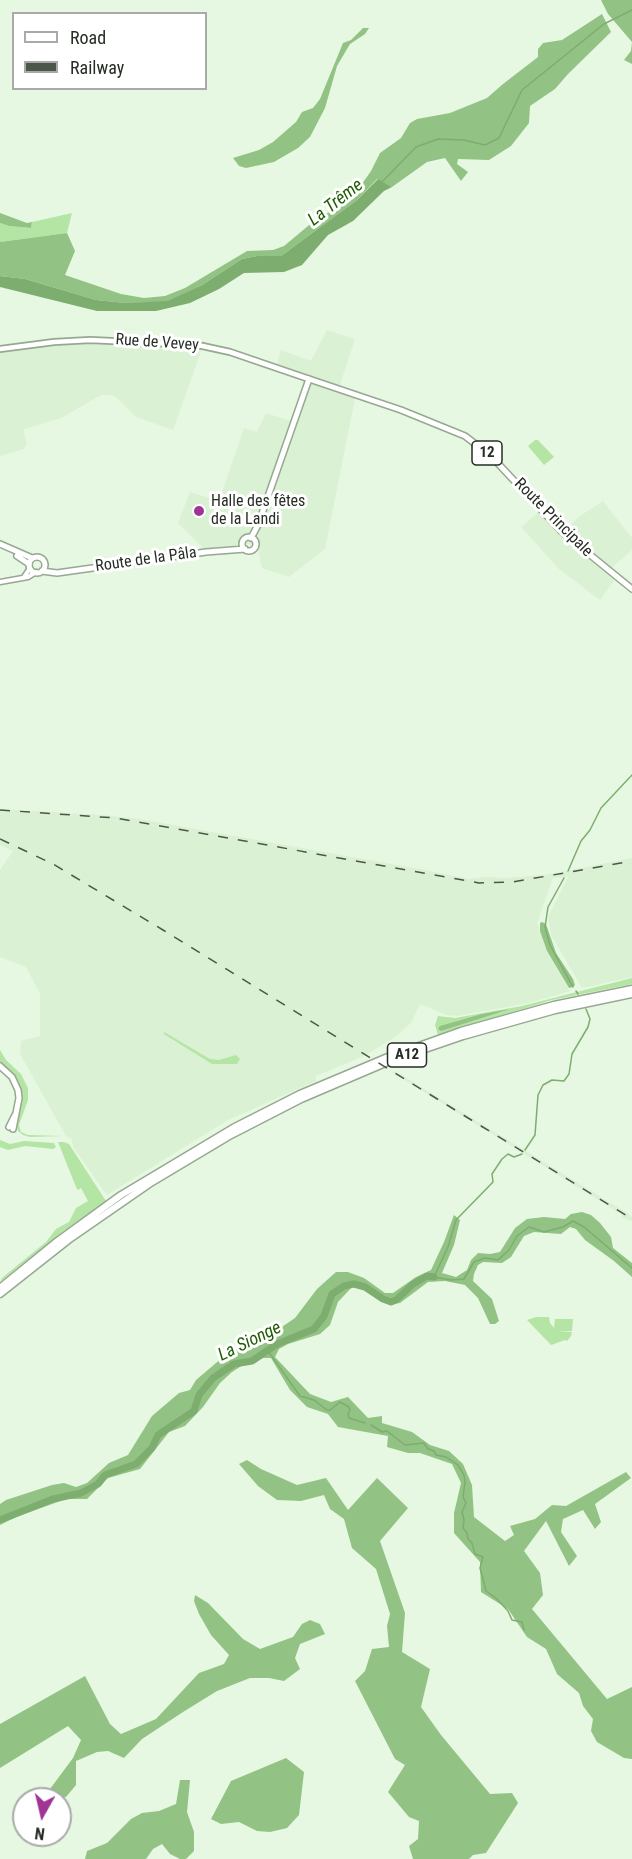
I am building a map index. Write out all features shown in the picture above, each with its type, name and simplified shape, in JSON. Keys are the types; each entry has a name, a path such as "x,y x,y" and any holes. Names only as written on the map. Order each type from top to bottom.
{"highway":[{"name":"A12","path":"0,1286 52,1241 131,1185 236,1123 370,1064 461,1031 545,1008 632,989"},
{"name":"A12","path":"0,1294 70,1238 133,1194 214,1144 292,1103 372,1068 462,1036 555,1010 632,994"}],"main road":[{"name":"Rue de Vevey","path":"0,349 90,340 198,345 230,352 309,379"},
{"path":"253,539 246,539 244,546 248,551 256,547 253,539 309,379"},
{"name":"Route Principale","path":"309,379 401,410 465,436 491,456 562,532 632,589"},
{"path":"0,545 41,570 44,560 40,557 31,563"},
{"name":"Route de la Pâla","path":"41,570 62,572 244,546"},
{"path":"1,1068 12,1077 18,1090 19,1098 11,1128"}],"street":[{"path":"23,578 31,563"},
{"path":"0,582 33,576 41,570"}],"shaded area":[{"path":"601,0 632,0 632,42 608,14"},
{"path":"602,14 611,32 555,89 530,106 529,123 511,146 489,160 458,159 457,164 468,172 461,181 445,158 427,162 392,187 377,179 357,200 281,256 257,256 242,259 202,285 168,302 126,303 96,300 25,279 0,276 0,242 67,233 75,251 65,275 121,294 144,298 165,296 185,288 247,251 273,250 284,246 314,221 336,208 364,181 380,153 401,138 410,123 417,119 450,113 487,98 538,57 538,49 543,43 562,40"},
{"path":"363,28 369,28 365,34 350,44 337,66 325,108 310,137 298,148 274,162 246,168 239,166 233,158 259,150 273,142 296,122 302,112 313,108 320,99 343,43 351,40"},
{"path":"632,42 632,64 624,60 631,51"},
{"path":"378,179 392,187 384,191 353,221 328,235 302,265 284,272 244,273 219,289 190,303 156,311 97,311 0,287 0,276 25,279 96,300 126,303 168,301 202,285 242,259 257,256 281,256 357,200"},
{"path":"0,213 27,223 32,222 31,228 0,223"},
{"path":"72,213 67,233 0,242 0,223 31,228 32,222"},
{"path":"327,330 355,339 338,391 355,398 325,549 289,577 262,568 258,549 249,544 204,549 178,523 190,492 219,501 244,428 257,432 266,413 290,421 306,374 277,364 281,350 311,361"},
{"path":"81,342 202,349 173,430 136,417 117,398 111,395 101,395 61,418 25,429 23,431 27,443 24,449 0,456 0,353"},
{"path":"538,440 554,457 544,465 528,446"},
{"path":"603,501 632,538 632,550 608,571 616,578 600,600 559,569 521,527 541,510 563,532 580,516"},
{"path":"0,809 139,819 469,879 545,875 632,858 632,977 582,988 551,935 548,917 568,877 553,878 537,923 547,951 570,991 529,1003 457,1016 446,1015 420,1004 411,1023 395,1037 364,1056 316,1076 316,1081 228,1120 107,1195 73,1147 72,1139 66,1136 20,1054 21,1041 40,1036 40,994 26,967 0,957 0,870 13,851 0,845"},
{"path":"542,922 546,924 556,953 573,979 575,985 573,987 569,988 547,951 540,931"},
{"path":"632,978 632,984 552,1000 438,1035 435,1025 438,1016 455,1018 522,1006"},
{"path":"510,1009 441,1031 438,1029 440,1026 482,1014"},
{"path":"164,1032 210,1059 219,1060 236,1055 240,1059 237,1064 212,1064"},
{"path":"0,1050 6,1060 21,1074 28,1088 28,1100 19,1125 21,1132 28,1135 63,1136 30,1137 18,1131 16,1124 22,1099 20,1086 12,1072 0,1063"},
{"path":"395,1071 627,1213 632,1217 632,1221 623,1218 621,1214 392,1072"},
{"path":"0,1140 10,1144 24,1141 54,1143 56,1147 53,1149 25,1146 8,1150 0,1147"},
{"path":"58,1142 69,1144 106,1201 62,1232 0,1282 46,1242 56,1229 69,1222 76,1208 88,1201 81,1188 78,1190 76,1187"},
{"path":"582,1212 591,1215 600,1223 611,1237 613,1248 632,1263 632,1277 585,1240 576,1229 570,1227 561,1234 534,1232 524,1236 511,1257 502,1263 483,1262 478,1265 474,1274 473,1281 492,1299 499,1321 495,1324 490,1324 478,1298 465,1285 445,1281 428,1282 400,1303 391,1304 362,1286 352,1287 338,1302 330,1325 320,1334 279,1349 275,1357 310,1394 331,1402 348,1397 368,1418 382,1416 382,1423 412,1432 430,1445 449,1451 463,1464 472,1485 474,1517 505,1541 514,1535 510,1526 535,1519 552,1505 566,1506 626,1472 631,1478 595,1504 601,1522 595,1529 583,1510 563,1519 561,1532 577,1556 569,1566 546,1521 524,1551 540,1573 543,1595 532,1609 607,1699 632,1687 632,1759 624,1758 597,1742 591,1731 593,1719 583,1706 579,1693 557,1674 546,1649 527,1637 508,1609 481,1592 480,1562 454,1533 454,1513 461,1483 452,1464 420,1453 408,1453 387,1447 388,1436 338,1427 328,1414 307,1407 290,1390 271,1358 263,1358 243,1365 232,1372 220,1383 203,1407 185,1426 169,1432 140,1469 108,1478 87,1499 66,1499 0,1525 0,1504 6,1500 52,1485 64,1483 76,1487 87,1483 109,1463 128,1455 152,1416 179,1393 190,1390 196,1380 229,1352 261,1341 295,1318 317,1289 336,1272 348,1272 364,1278 385,1293 393,1293 431,1270 454,1215 460,1220 454,1245 442,1273 456,1277 467,1270 471,1260 478,1253 500,1252 515,1228 527,1219 544,1217 565,1219 571,1214"},
{"path":"549,1317 554,1328 555,1319 573,1319 572,1331 557,1331 572,1332 571,1336 567,1341 551,1345 527,1320"},
{"path":"247,1460 297,1485 326,1478 348,1510 377,1478 408,1508 380,1541 405,1613 402,1652 430,1669 421,1707 490,1794 512,1793 518,1803 486,1853 473,1855 469,1859 413,1859 409,1846 418,1839 419,1821 409,1817 388,1792 405,1765 395,1759 355,1681 365,1671 372,1649 389,1647 387,1626 390,1614 376,1569 352,1548 344,1519 330,1509 324,1495 301,1501 277,1500 258,1486 239,1464"},
{"path":"195,1595 208,1603 243,1639 260,1649 293,1637 302,1624 310,1620 320,1624 325,1634 300,1644 295,1658 300,1669 284,1681 250,1678 217,1691 183,1712 142,1739 124,1758 108,1751 97,1752 76,1761 76,1785 72,1790 72,1787 51,1787 73,1758 81,1740 68,1726 0,1768 0,1724 85,1676 110,1724 121,1734 156,1719 199,1673 224,1664 229,1655 211,1635 194,1601"},
{"path":"286,1758 304,1772 299,1815 287,1828 270,1832 257,1831 239,1822 221,1824 211,1819 231,1781"},
{"path":"180,1780 190,1780 187,1812 194,1832 194,1851 186,1859 170,1854 162,1844 153,1849 146,1859 85,1859 87,1851 107,1843 131,1819 142,1813 159,1811 176,1804"}],"waterway":[{"name":"La Trême","path":"381,183 416,147 438,139 464,140 485,145 499,138 522,90 604,24 632,10"},
{"path":"568,871 581,841 590,830 601,808 632,775"},
{"path":"564,878 548,907 545,927 550,945 573,987"},
{"path":"525,1150 535,1135 538,1095 543,1085 552,1080 564,1081 569,1074 572,1054 588,1027 590,1019 586,1009"},
{"name":"La Sionge","path":"522,1154 514,1157 508,1154 502,1159 492,1174 493,1182 456,1220 448,1247 434,1277 451,1280 464,1279 474,1262 485,1258 498,1260 509,1250 517,1236 529,1227 544,1232 563,1227 573,1221 584,1227 632,1268"},
{"name":"La Sionge","path":"0,1520 53,1499 81,1493 98,1484 105,1475 136,1464 152,1448 158,1435 194,1411 199,1395 213,1378 234,1364 252,1361 277,1344 314,1329 324,1316 332,1294 344,1286 354,1284 365,1287 391,1302 413,1284 427,1276 434,1277"},
{"path":"268,1351 300,1396 314,1400 327,1410 340,1402 349,1407 349,1418 365,1423"},
{"path":"371,1425 382,1432 387,1431 405,1445 424,1443 436,1455 446,1457 458,1465 465,1482 463,1497 466,1503 462,1512 463,1528 472,1543 475,1554 483,1557 480,1568 486,1591 508,1611 512,1620 522,1622 524,1630"}],"railway":[{"path":"0,810 116,818 479,883 513,882 632,861"},
{"path":"0,839 53,864 163,930 632,1219"}],"place":[{"name":"Halle des fêtes de la Landi","path":"199,511"}]}
